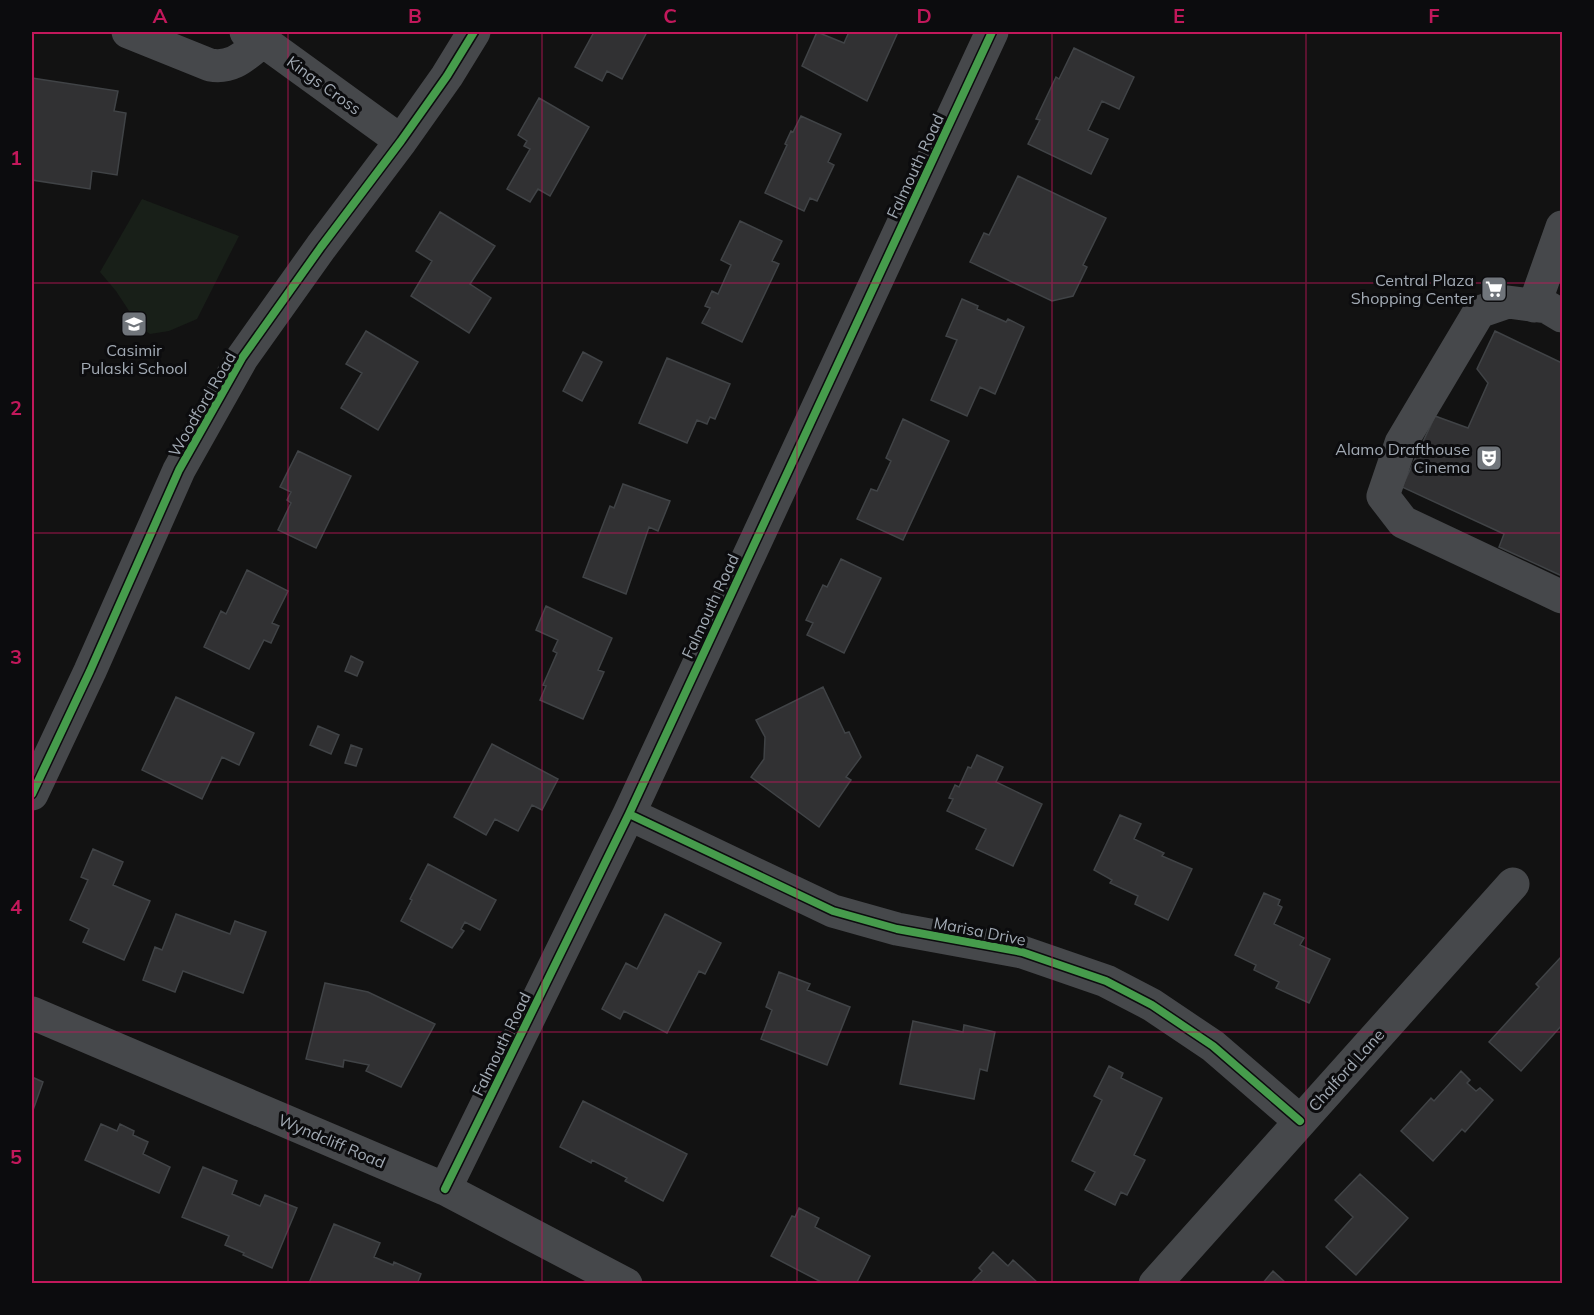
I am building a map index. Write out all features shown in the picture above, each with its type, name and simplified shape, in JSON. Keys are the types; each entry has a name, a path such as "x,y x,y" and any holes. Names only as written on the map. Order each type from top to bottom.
{"street":[{"path":"128,32 210,65 223,67 234,64 255,36"},
{"name":"Woodford Road","path":"32,794 90,671 179,470 242,358 321,247 401,141 447,76 474,32"},
{"name":"Falmouth Road","path":"445,1189 629,814 992,32"},
{"name":"Kings Cross","path":"255,36 401,141"},
{"path":"1563,227 1548,311 1508,302 1479,312 1401,443 1383,496 1403,522 1563,597"},
{"name":"Marisa Drive","path":"629,814 833,911 897,928 1022,952 1106,981 1152,1005 1213,1046 1300,1121"},
{"name":"Chalford Lane","path":"1155,1284 1513,884"},
{"name":"Wyndcliff Road","path":"32,1013 445,1189 626,1284"}],"shaded area":[{"path":"142,199 239,236 197,319 169,331 150,334 139,326 116,291 100,272"}],"building":[{"path":"594,32 647,32 622,79 607,71 602,81 575,67"},
{"path":"817,32 844,43 849,32 898,32 867,101 802,66"},
{"path":"1074,48 1134,77 1119,109 1102,101 1088,130 1108,139 1091,174 1028,144 1040,120 1036,119 1056,77 1059,79"},
{"path":"32,78 118,91 114,111 126,113 117,175 92,171 90,189 32,180"},
{"path":"539,98 589,127 550,196 538,189 530,202 507,189 530,149 524,146 527,141 518,135"},
{"path":"801,116 841,134 828,162 834,165 817,201 810,198 804,211 765,193 791,131 793,132"},
{"path":"1018,176 1106,218 1083,265 1087,267 1073,296 1052,301 970,262 984,233 989,235"},
{"path":"440,212 495,246 470,284 491,298 469,333 411,296 432,261 416,251"},
{"path":"740,221 782,241 772,261 779,264 742,342 702,323 710,308 705,306 712,291 718,294 731,265 721,260"},
{"path":"962,299 978,306 977,309 1024,327 995,394 980,387 967,416 931,400 957,340 946,336"},
{"path":"366,331 418,362 378,430 341,408 362,373 346,364"},
{"name":"Alamo Drafthouse Cinema","path":"1495,331 1562,363 1562,576 1499,547 1504,534 1402,487 1435,416 1468,428 1488,383 1477,369"},
{"path":"583,352 602,362 582,401 563,391"},
{"path":"667,358 730,384 715,419 710,417 707,424 697,420 687,443 639,423"},
{"path":"903,419 949,441 903,540 857,519 871,489 877,491 891,461 886,458"},
{"path":"298,451 351,476 316,548 278,530 291,503 287,500 291,492 280,487"},
{"path":"623,484 670,501 658,531 649,527 626,594 583,577 610,506 614,508"},
{"path":"841,559 881,578 844,653 807,635 813,623 806,620 823,585 827,587"},
{"path":"247,570 288,591 272,623 279,626 271,643 264,640 249,669 204,647 221,611 226,614"},
{"path":"546,606 612,638 598,670 604,672 583,719 540,700 546,686 543,685 557,653 553,651 558,640 536,630"},
{"path":"351,656 363,662 357,676 345,671"},
{"path":"823,687 845,733 849,732 861,757 846,777 851,780 819,827 751,777 764,759 765,737 756,720"},
{"path":"176,697 254,733 239,765 222,757 202,799 142,770"},
{"path":"318,726 339,735 331,754 310,745"},
{"path":"492,744 558,779 542,810 532,805 518,831 495,819 486,835 454,817"},
{"path":"351,745 362,749 356,766 345,763"},
{"path":"977,755 1003,767 996,782 1042,804 1013,866 976,849 986,829 947,811 953,799 949,798 955,785 959,787 968,767 971,768"},
{"path":"1120,815 1141,824 1134,839 1164,853 1162,856 1192,869 1168,920 1135,904 1138,896 1110,883 1112,880 1094,870"},
{"path":"93,849 123,862 113,885 150,901 124,960 83,942 89,929 70,920 88,880 81,877"},
{"path":"428,864 496,900 480,930 465,922 461,929 464,931 452,948 401,921"},
{"path":"1264,893 1280,900 1278,905 1282,907 1274,924 1304,938 1300,945 1330,959 1309,1003 1276,988 1279,982 1254,970 1256,965 1235,955"},
{"path":"176,914 230,934 235,921 266,932 243,993 183,971 175,992 143,980 155,947 162,950"},
{"path":"665,914 721,943 705,974 699,971 667,1033 624,1011 620,1019 602,1009 626,963 637,969"},
{"path":"1560,958 1562,960 1562,1025 1521,1071 1489,1042 1539,987 1536,984"},
{"path":"779,972 810,984 807,990 850,1007 827,1065 761,1039 772,1010 766,1007"},
{"path":"325,983 368,992 435,1024 401,1087 366,1071 369,1065 344,1060 343,1067 306,1059"},
{"path":"913,1021 963,1032 964,1025 995,1032 987,1071 980,1069 974,1099 900,1084"},
{"path":"1109,1066 1123,1073 1121,1078 1162,1098 1134,1155 1145,1160 1127,1195 1121,1192 1115,1205 1085,1190 1095,1172 1072,1161 1102,1100 1094,1096"},
{"path":"1461,1071 1470,1080 1467,1083 1476,1091 1480,1088 1493,1100 1465,1132 1462,1129 1433,1161 1401,1131 1431,1098 1434,1101"},
{"path":"32,1077 43,1082 32,1113"},
{"path":"583,1101 687,1154 663,1201 625,1181 627,1178 560,1147"},
{"path":"101,1124 117,1131 120,1124 134,1131 133,1135 148,1142 143,1154 170,1167 159,1193 85,1160"},
{"path":"203,1167 237,1181 232,1194 260,1206 265,1195 297,1208 272,1268 225,1245 229,1236 182,1217"},
{"path":"1360,1174 1408,1218 1356,1275 1326,1247 1353,1217 1335,1200"},
{"path":"799,1208 819,1218 815,1227 870,1256 856,1284 825,1284 771,1256 792,1216 795,1217"},
{"path":"334,1224 380,1243 374,1257 393,1265 394,1262 421,1274 417,1284 309,1283"},
{"path":"993,1252 1008,1266 1013,1260 1038,1283 970,1284 982,1271 979,1268"},
{"path":"1273,1271 1287,1284 1262,1284"}],"cycle path":[{"path":"32,794 90,671 179,470 242,358 321,247 401,141 447,76 474,32"},
{"path":"445,1189 629,814 992,32"},
{"path":"629,814 833,911 897,929 1022,952 1106,981 1152,1005 1213,1046 1300,1121"}],"place":[{"name":"Central Plaza Shopping Center","path":"1494,289"},
{"name":"Casimir Pulaski School","path":"134,324"},
{"name":"Alamo Drafthouse Cinema","path":"1489,458"}]}
